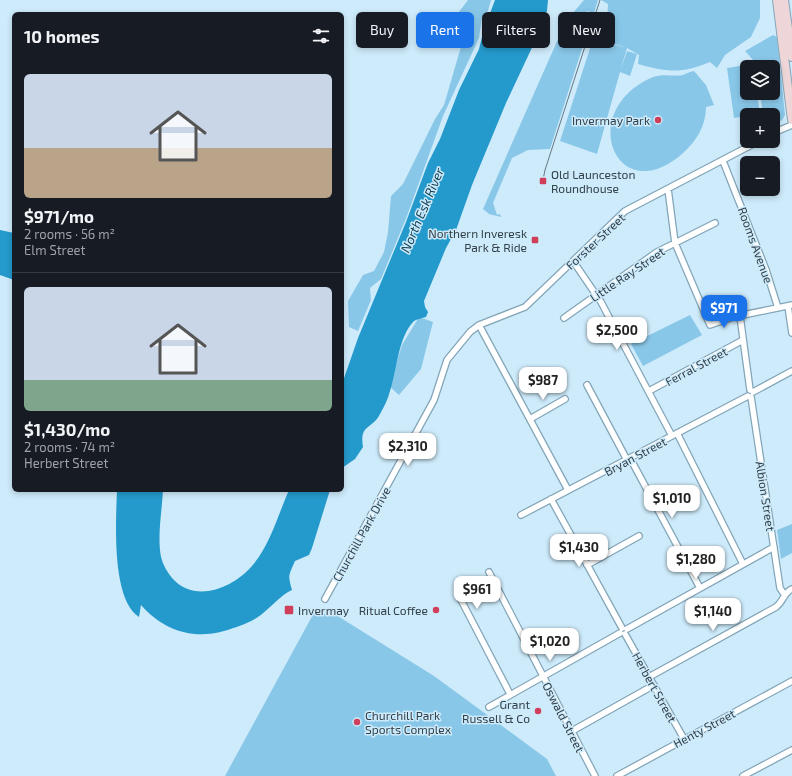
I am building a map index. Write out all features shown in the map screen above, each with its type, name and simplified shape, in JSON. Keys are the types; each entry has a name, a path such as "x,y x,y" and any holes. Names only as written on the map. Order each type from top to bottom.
{"main road":[{"path":"777,0 792,120"},
{"path":"784,0 792,58"}],"street":[{"path":"780,130 792,125"},
{"name":"Forster Street","path":"479,325 525,307 621,214 746,148"},
{"name":"Rooms Avenue","path":"723,161 766,270 778,308"},
{"path":"668,189 675,243 710,324 740,316 790,306 792,333"},
{"name":"Little Ray Street","path":"564,318 657,252 715,223"},
{"path":"573,261 596,295 649,391 675,434 743,564"},
{"name":"Albion Street","path":"740,316 750,394 780,588 784,594"},
{"path":"479,325 568,490"},
{"name":"Churchill Park Drive","path":"325,599 434,400 447,360 470,332 479,325"},
{"name":"Ferral Street","path":"649,391 743,340"},
{"name":"Bryan Street","path":"521,515 792,371"},
{"path":"587,384 700,588"},
{"path":"530,419 566,399"},
{"name":"Herbert Street","path":"551,499 684,739"},
{"path":"587,565 640,536"},
{"path":"489,707 774,547"},
{"name":"Oswald Street","path":"489,572 595,776"},
{"path":"650,678 776,607 780,604 784,594 792,589"},
{"path":"460,598 510,694"},
{"name":"Henty Street","path":"617,776 792,681"},
{"path":"572,731 654,685"},
{"path":"744,776 792,750"}],"shaded area":[{"path":"468,0 491,0 488,11 482,12 479,38 443,116 407,216 381,279 370,288 371,300 358,331 349,327 348,301 363,275 374,271 384,252 388,232 391,196 403,184 435,119 444,105 461,48 474,48 474,12 459,12"},
{"path":"584,0 598,0 594,12 574,12"},
{"path":"601,0 760,0 760,18 751,37 725,55 717,68 710,62 682,70 666,70 638,64 639,55 627,48 615,44 615,12 608,12 608,4"},
{"path":"773,35 777,37 779,60 753,60 745,51"},
{"path":"558,39 558,48 582,48 550,149 528,150 512,158 493,203 497,215 500,214 501,217 489,214 483,209"},
{"path":"615,45 627,48 597,154 560,141 590,48 615,48"},
{"path":"627,51 637,54 630,76 620,72"},
{"path":"740,66 740,100 758,100 759,108 740,108 740,117 734,118 727,68"},
{"path":"780,66 785,115 780,121 780,108 762,108 761,100 780,100"},
{"name":"Invermay Park","path":"694,71 706,85 714,105 706,107 704,121 696,139 682,154 659,168 639,171 623,163 614,149 610,131 615,111 629,92 653,77 661,75 683,75"},
{"path":"690,315 702,335 643,366 631,344"},
{"path":"419,317 433,322 421,369 399,395 389,386 402,345"},
{"path":"792,524 792,553 781,559 777,530"},
{"name":"Churchill Park Sports Complex","path":"316,609 325,614 328,610 434,676 547,759 556,776 225,776"}],"water":[{"path":"495,0 548,0 547,11 490,12"},
{"name":"North Esk River","path":"482,37 482,48 532,48 506,103 472,185 456,230 446,248 424,301 428,312 426,317 414,321 404,336 388,397 384,406 377,419 365,430 362,440 363,447 355,459 344,467 344,378 358,338 406,222 428,163 440,139 459,90 479,49"},
{"path":"0,230 12,233 12,279 0,275"},
{"path":"117,492 163,492 159,541 161,557 167,571 181,586 192,590 214,590 235,581 252,566 269,539 288,492 329,492 309,555 295,561 291,570 289,578 292,590 283,595 262,614 250,622 238,627 212,633 201,634 179,631 168,627 159,621 141,605 139,617 130,608 119,577 116,520"}],"tram line":[{"path":"542,185 545,170 600,0"}],"place":[{"name":"Invermay Park","path":"658,120"},
{"name":"Old Launceston Roundhouse","path":"543,181"},
{"name":"Northern Inveresk Park & Ride","path":"535,240"},
{"name":"Invermay","path":"289,610"},
{"name":"Ritual Coffee","path":"436,610"},
{"name":"Grant Russell & Co","path":"538,711"},
{"name":"Churchill Park Sports Complex","path":"357,722"}]}
